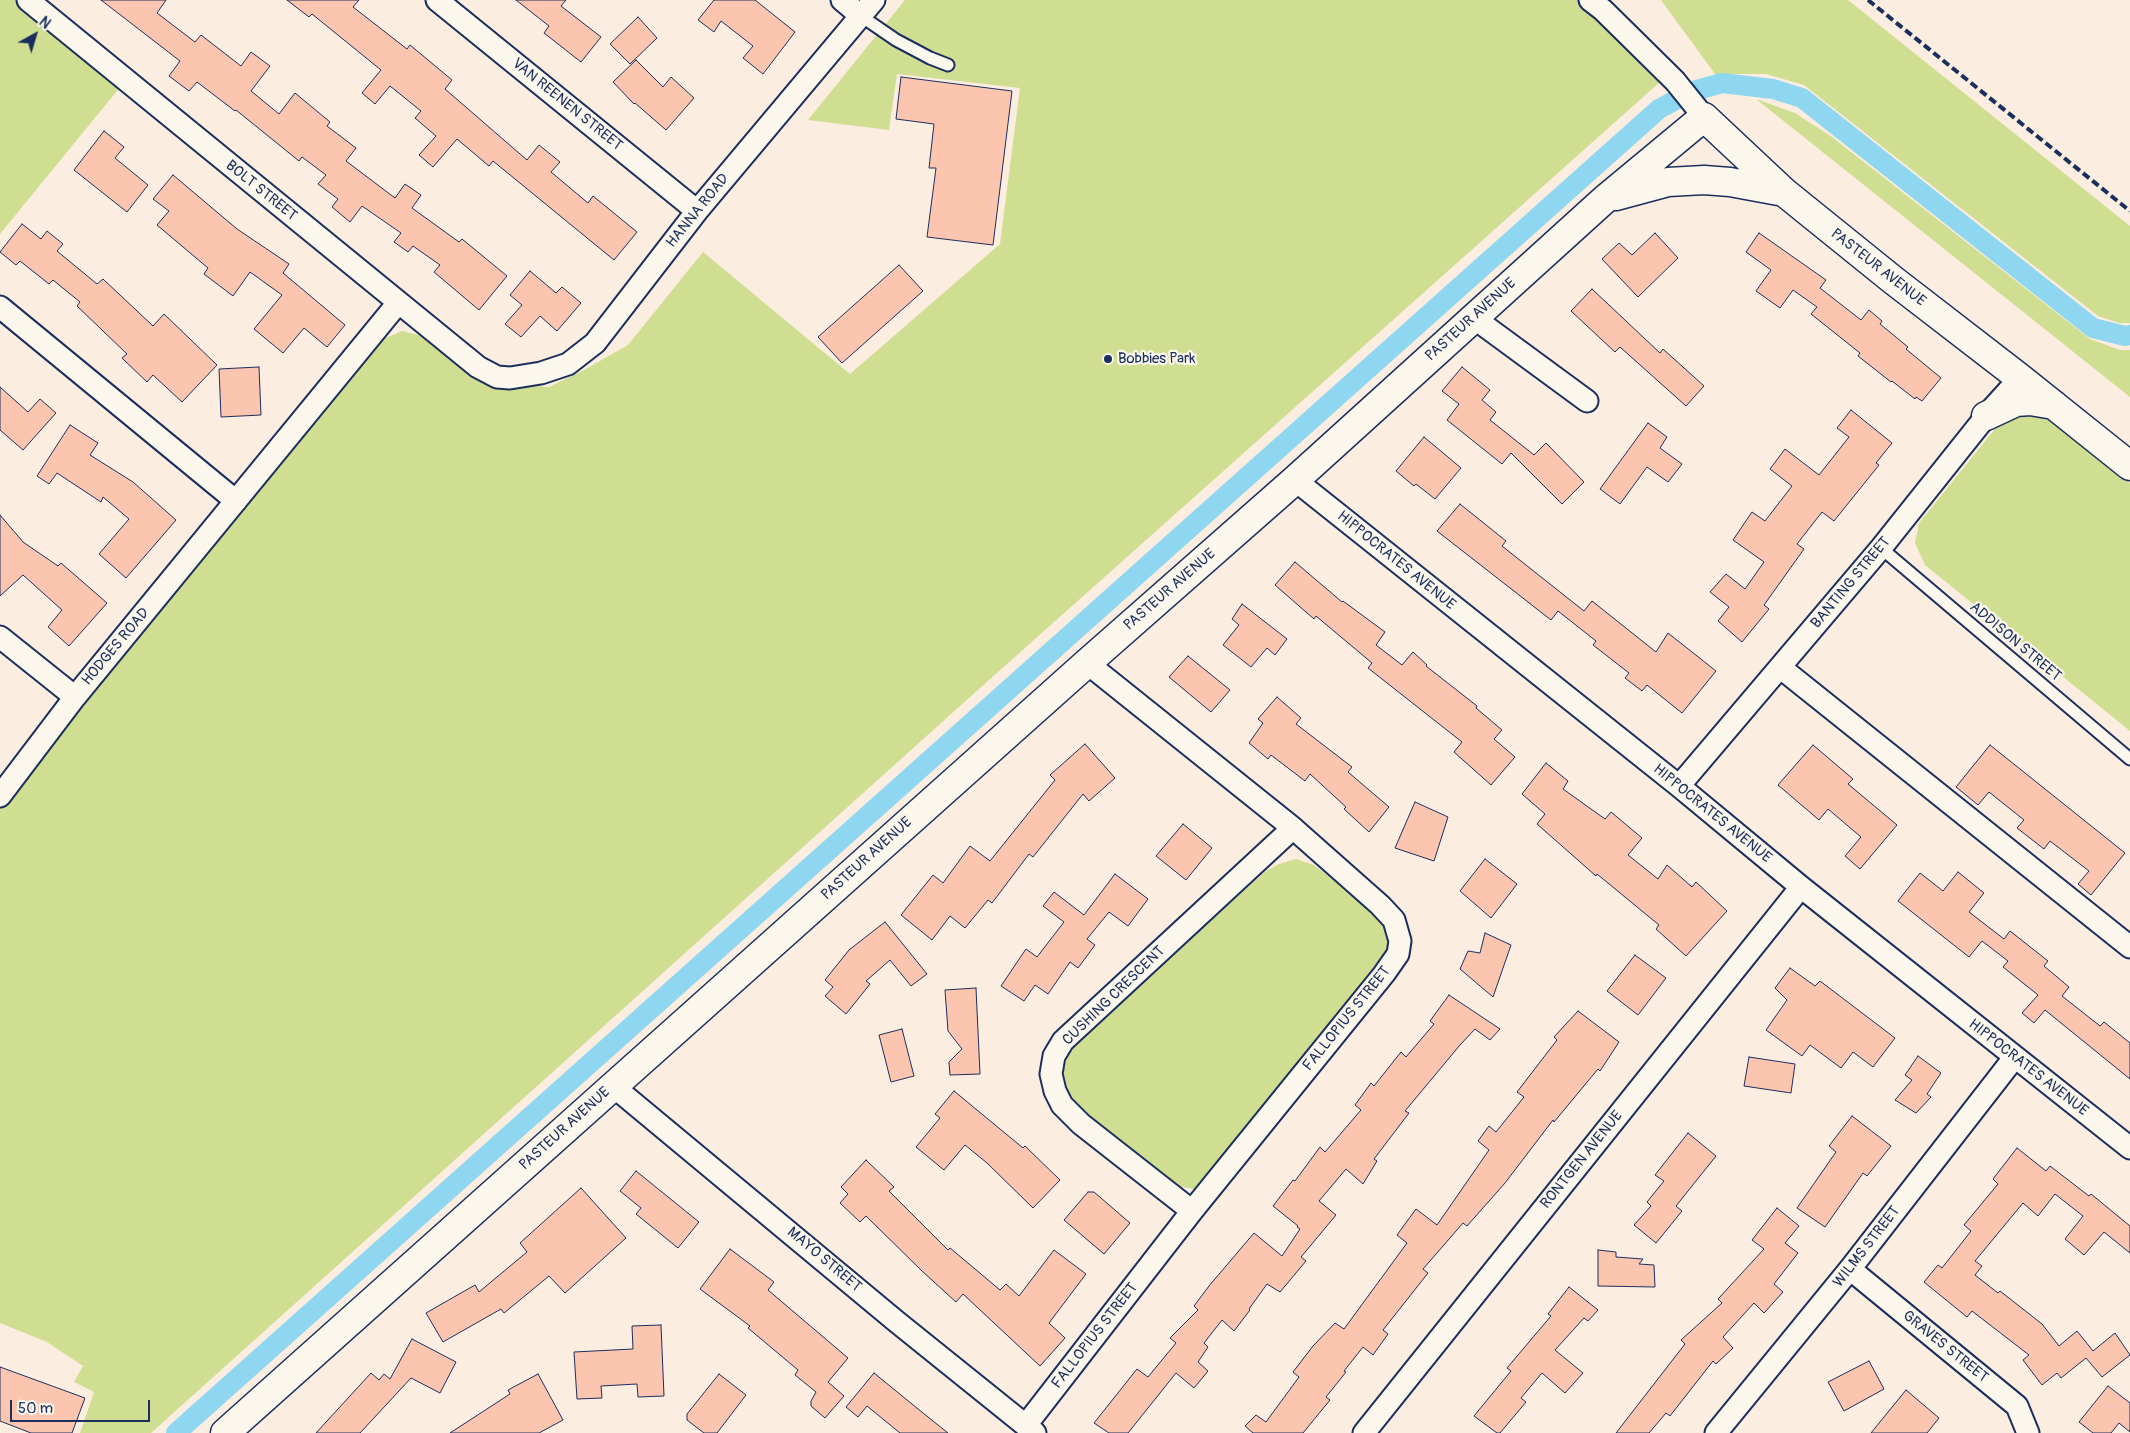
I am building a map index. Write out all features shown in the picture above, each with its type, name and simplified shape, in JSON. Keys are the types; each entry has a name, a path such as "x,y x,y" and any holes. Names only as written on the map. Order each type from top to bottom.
{"street":[{"name":"BOLT STREET","path":"28,0 398,303 483,371 497,377"},
{"name":"VAN REENEN STREET","path":"437,0 697,211"},
{"path":"842,0 868,8"},
{"path":"1590,0 1603,10 1675,81 1702,114"},
{"name":"HANNA ROAD","path":"497,377 510,378 542,373 568,364 584,353 609,326 697,211 868,8"},
{"name":"PASTEUR AVENUE","path":"225,1433 1087,663 1295,480 1604,200 1702,114 1784,192 2130,466"},
{"path":"1604,200 1668,182 1704,180 1730,182 1784,192"},
{"name":"HODGES ROAD","path":"0,796 75,697 398,303"},
{"path":"0,307 236,500"},
{"path":"1474,318 1587,401"},
{"name":"BANTING STREET","path":"1679,786 1781,668 1881,548 1986,416 2020,378"},
{"path":"1986,416 2016,402 2030,401 2054,405"},
{"name":"HIPPOCRATES AVENUE","path":"1295,480 1679,786 1801,887 2014,1058 2130,1148"},
{"path":"0,637 75,697"},
{"name":"FALLOPIUS STREET","path":"1031,1429 1192,1211 1384,974 1398,954 1400,941 1394,920 1380,905 1292,828 1087,663"},
{"path":"1781,668 2130,947"},
{"name":"CUSHING CRESCENT","path":"1192,1211 1081,1124 1062,1105 1055,1091 1051,1074 1054,1056 1063,1042 1292,828"},
{"name":"RONTGEN AVENUE","path":"1364,1433 1801,887"},
{"name":"WILMS STREET","path":"1716,1433 1850,1269 2014,1058"},
{"name":"MAYO STREET","path":"613,1086 1031,1429"},
{"name":"GRAVES STREET","path":"1850,1269 2017,1406 2028,1433"}],"lane":[{"path":"868,8 896,40 948,65"},
{"name":"ADDISON STREET","path":"1881,548 2130,759"}],"green space":[{"path":"0,0 17,0 121,86 0,234"},
{"path":"905,0 1580,0 1615,28 1660,82 980,688 151,1433 80,1433 94,1392 74,1382 83,1366 47,1342 0,1323 0,806 381,340 402,331 427,337 504,383 549,387 628,345 703,252 850,374 1000,244 1020,88 897,74 889,130 808,120"},
{"path":"1661,0 1848,0 2130,226 2130,323 2119,323 2098,316 1804,85 1766,74 1715,74"},
{"path":"1756,99 1795,113 1832,137 2090,339 2120,350 2130,350 2130,397"},
{"path":"2019,414 2050,420 2130,483 2130,731 1925,565 1915,543 1919,523 1998,425"},
{"path":"1296,859 1314,865 1386,920 1392,938 1390,952 1209,1183 1195,1189 1175,1186 1066,1099 1061,1085 1063,1057 1074,1042 1266,871 1279,864"}],"building":[{"path":"101,0 166,0 157,13 195,42 201,35 241,66 251,52 270,66 251,91 279,114 295,93 330,122 327,126 356,148 346,161 395,198 405,184 421,195 412,208 459,242 462,239 507,276 479,310 434,272 440,265 413,246 408,252 394,242 401,233 362,206 350,222 332,207 338,199 318,184 326,175 302,157 299,161 236,110 197,82 189,91 169,76 180,61"},
{"path":"287,0 359,0 353,7 407,49 410,45 452,80 445,89 527,160 539,145 560,162 551,172 588,203 593,196 637,232 614,260 493,161 489,166 457,139 433,167 419,155 436,136 415,118 421,111 390,86 375,104 362,93 381,70 312,14 309,17"},
{"path":"516,0 566,0 561,6 601,37 581,62 544,33 549,26"},
{"path":"714,0 755,0 795,32 763,74 743,58 753,46 721,21 714,32 698,20"},
{"path":"638,17 657,38 630,64 610,44"},
{"path":"636,60 663,87 671,77 694,98 666,130 634,104 613,82"},
{"path":"901,77 1012,91 993,245 927,237 936,168 929,168 934,124 896,119"},
{"path":"104,131 124,147 115,158 148,185 127,212 74,170"},
{"path":"173,175 237,229 289,264 283,273 345,325 327,347 304,328 283,353 254,329 282,295 250,272 233,296 204,274 208,268 157,225 169,211 153,199"},
{"path":"22,224 41,239 47,231 63,244 57,251 97,284 103,279 153,326 164,314 217,365 182,402 153,375 147,382 122,358 127,354 77,306 80,302 53,280 49,284 20,261 16,265 0,252"},
{"path":"1655,233 1678,258 1638,297 1602,259 1619,243 1632,255"},
{"path":"1759,233 1826,280 1820,288 1861,320 1869,310 1882,321 1880,324 1908,347 1906,349 1941,378 1922,401 1916,397 1915,399 1858,356 1860,353 1811,314 1817,307 1793,290 1780,308 1756,291 1771,270 1746,252"},
{"path":"899,265 923,291 842,363 818,337"},
{"path":"530,271 556,293 562,287 581,303 557,331 540,316 521,337 505,324 522,305 510,295"},
{"path":"1592,289 1660,353 1663,349 1704,386 1686,406 1620,347 1615,352 1571,311"},
{"path":"259,367 261,415 221,417 219,369"},
{"path":"1462,367 1490,390 1482,400 1496,412 1490,420 1534,455 1546,443 1584,482 1562,504 1511,453 1502,464 1447,420 1459,404 1442,391"},
{"path":"0,387 28,412 40,399 56,413 23,450 0,430"},
{"path":"1851,410 1892,443 1876,463 1879,465 1834,521 1822,512 1797,544 1804,549 1764,605 1769,609 1742,642 1718,621 1729,607 1710,592 1726,574 1745,589 1764,562 1733,540 1752,512 1765,521 1792,486 1770,469 1785,449 1819,475 1849,437 1837,428"},
{"path":"1648,423 1667,437 1660,448 1682,464 1668,482 1647,467 1620,504 1600,489"},
{"path":"70,425 98,443 90,455 133,482 176,520 126,578 99,554 129,519 103,497 101,502 57,473 49,484 37,476"},
{"path":"1424,437 1461,468 1435,499 1416,484 1414,486 1396,471"},
{"path":"1460,504 1506,541 1502,546 1584,611 1592,601 1656,652 1668,633 1716,671 1682,713 1647,685 1642,691 1625,678 1629,673 1593,645 1596,641 1558,611 1551,620 1437,531"},
{"path":"0,515 23,542 58,566 61,563 107,603 69,646 48,627 62,610 23,575 0,596"},
{"path":"1295,562 1342,602 1385,632 1376,645 1402,665 1413,652 1426,666 1477,706 1476,708 1502,730 1494,739 1515,757 1491,785 1454,752 1462,742 1368,668 1372,663 1316,616 1314,619 1275,585"},
{"path":"1242,604 1287,639 1275,655 1267,648 1251,667 1223,645 1239,625 1232,619"},
{"path":"1188,656 1230,690 1211,712 1169,677"},
{"path":"1277,697 1301,718 1296,724 1352,767 1348,772 1389,807 1369,832 1344,809 1346,807 1310,774 1305,781 1271,755 1268,759 1249,743 1263,723 1258,719"},
{"path":"1085,744 1115,778 1089,801 1083,794 1033,857 1029,854 992,903 988,900 965,928 950,916 932,940 901,915 933,875 943,883 970,846 990,861 1055,780 1050,775"},
{"path":"1813,745 1853,779 1848,784 1897,825 1860,869 1845,856 1861,837 1828,809 1819,820 1778,785"},
{"path":"1990,745 2125,853 2091,895 2078,884 2089,871 2050,841 2044,849 2017,828 2024,820 1989,792 1978,805 1956,787"},
{"path":"1546,763 1568,781 1563,789 1605,819 1611,812 1642,838 1628,855 1658,879 1667,865 1692,887 1696,882 1727,911 1686,956 1656,929 1659,925 1597,874 1596,876 1537,824 1545,814 1522,794"},
{"path":"1415,802 1448,817 1434,861 1395,848"},
{"path":"1183,824 1212,848 1186,880 1156,856"},
{"path":"1485,859 1517,884 1491,918 1460,891"},
{"path":"1958,872 1984,893 1969,912 2004,939 2010,931 2048,961 2044,966 2069,987 2062,996 2100,1026 2104,1022 2130,1043 2130,1079 2045,1010 2034,1023 2022,1013 2038,995 2003,967 2008,961 1982,941 1969,957 1898,901 1920,873 1943,891"},
{"path":"1115,874 1148,899 1128,926 1109,912 1087,939 1095,945 1078,968 1070,962 1048,994 1035,985 1024,1001 1001,986 1026,949 1037,957 1064,922 1043,906 1054,892 1084,915"},
{"path":"885,922 927,974 911,986 890,960 866,981 870,984 846,1014 825,996 833,987 825,980 849,950"},
{"path":"1485,933 1511,945 1493,997 1460,969 1468,951 1480,953"},
{"path":"1635,955 1666,978 1638,1015 1607,991"},
{"path":"1790,968 1815,986 1820,981 1895,1038 1873,1067 1853,1052 1841,1068 1810,1045 1802,1056 1766,1030 1787,1000 1775,988"},
{"path":"976,988 980,1074 950,1075 949,1062 962,1049 948,1031 945,990"},
{"path":"1449,995 1500,1029 1490,1040 1475,1029 1460,1045 1405,1111 1409,1113 1374,1159 1377,1161 1363,1184 1346,1169 1319,1201 1336,1215 1301,1257 1306,1261 1280,1292 1267,1284 1234,1331 1222,1320 1204,1343 1208,1347 1198,1362 1208,1371 1194,1388 1176,1373 1128,1433 1109,1433 1094,1423 1137,1369 1148,1377 1176,1343 1170,1338 1198,1310 1194,1306 1254,1233 1282,1256 1300,1229 1273,1206 1293,1180 1295,1181 1320,1147 1325,1152 1361,1110 1355,1105 1371,1083 1374,1086 1401,1052 1406,1057 1434,1024 1430,1021"},
{"path":"1578,1011 1619,1042 1600,1071 1598,1069 1554,1122 1553,1120 1505,1183 1467,1226 1463,1223 1423,1269 1428,1273 1383,1330 1388,1334 1373,1355 1363,1347 1326,1397 1330,1400 1303,1433 1253,1433 1245,1426 1256,1415 1266,1422 1299,1377 1293,1372 1313,1346 1335,1323 1344,1329 1407,1243 1397,1235 1416,1209 1437,1225 1489,1150 1478,1141 1489,1126 1496,1132 1524,1097 1517,1092 1557,1040 1554,1037"},
{"path":"902,1029 914,1076 891,1082 879,1035"},
{"path":"1918,1056 1941,1073 1927,1094 1931,1097 1916,1113 1895,1100 1912,1080 1905,1075"},
{"path":"1749,1057 1795,1064 1791,1093 1744,1086"},
{"path":"954,1091 1023,1148 1025,1146 1060,1180 1033,1208 987,1163 965,1145 944,1170 916,1147 940,1118 935,1114"},
{"path":"1852,1116 1891,1146 1867,1176 1863,1173 1825,1227 1797,1208 1836,1152 1829,1146"},
{"path":"1688,1133 1716,1156 1676,1206 1682,1211 1656,1243 1634,1225 1651,1206 1647,1202 1664,1181 1655,1175"},
{"path":"2017,1148 2046,1171 2050,1166 2089,1196 2091,1194 2130,1226 2130,1253 2104,1232 2084,1255 2065,1239 2083,1216 2055,1194 2038,1216 2023,1203 1975,1261 1982,1266 1975,1275 1998,1293 2000,1291 2042,1324 2059,1346 2077,1331 2093,1351 2115,1333 2130,1355 2102,1377 2086,1358 2061,1378 2057,1373 2042,1385 2023,1360 2029,1355 1972,1311 1967,1317 1924,1282 1938,1265 1942,1268 1971,1231 1964,1225 1998,1184 1993,1179"},
{"path":"866,1160 894,1187 889,1191 948,1250 950,1248 1000,1290 1006,1284 1019,1296 1054,1250 1086,1274 1049,1323 1065,1338 1040,1366 963,1294 956,1302 866,1216 860,1222 840,1203 848,1194 841,1187"},
{"path":"636,1171 699,1222 678,1248 636,1214 641,1208 620,1191"},
{"path":"581,1188 626,1238 565,1293 549,1276 504,1313 501,1309 443,1342 426,1313 475,1285 479,1292 527,1252 520,1243"},
{"path":"1088,1192 1094,1192 1130,1223 1104,1254 1064,1220"},
{"path":"1777,1208 1799,1226 1785,1243 1798,1253 1774,1284 1783,1292 1764,1313 1754,1303 1723,1337 1733,1348 1716,1364 1713,1361 1670,1416 1666,1413 1649,1433 1616,1433 1685,1344 1681,1340 1722,1303 1718,1299 1764,1249 1752,1240"},
{"path":"730,1249 774,1282 768,1290 848,1358 828,1382 844,1396 825,1418 811,1406 811,1401 816,1392 795,1375 798,1370 748,1328 750,1326 700,1289"},
{"path":"1598,1250 1616,1252 1616,1257 1643,1259 1639,1264 1654,1265 1655,1287 1598,1286"},
{"path":"1569,1287 1598,1310 1588,1321 1584,1318 1555,1350 1583,1373 1565,1393 1542,1373 1521,1398 1526,1402 1500,1433 1497,1433 1474,1416 1511,1371 1507,1368 1551,1316 1548,1314"},
{"path":"661,1325 664,1396 638,1397 637,1384 601,1386 602,1398 577,1399 574,1352 633,1349 632,1326"},
{"path":"412,1339 456,1362 440,1393 411,1378 360,1433 316,1433 371,1373 379,1380 384,1374 390,1379"},
{"path":"1869,1361 1884,1389 1844,1411 1828,1382"},
{"path":"0,1367 85,1398 72,1433 31,1433 0,1421"},
{"path":"874,1373 948,1433 900,1433 867,1406 858,1417 846,1407"},
{"path":"538,1374 563,1420 539,1433 450,1433 510,1394 508,1390"},
{"path":"719,1374 746,1395 717,1433 704,1433 687,1420 687,1414"},
{"path":"2108,1386 2130,1403 2130,1432 2119,1423 2111,1433 2093,1433 2079,1422"},
{"path":"1906,1390 1939,1418 1927,1433 1871,1433"}],"waterway":[{"path":"176,1433 1659,109 1690,92 1722,83 1773,89 1802,98 2093,328 2125,336 2130,335"}],"railway":[{"path":"1868,0 2130,211"}],"place":[{"name":"Bobbies Park","path":"1108,359"}]}
